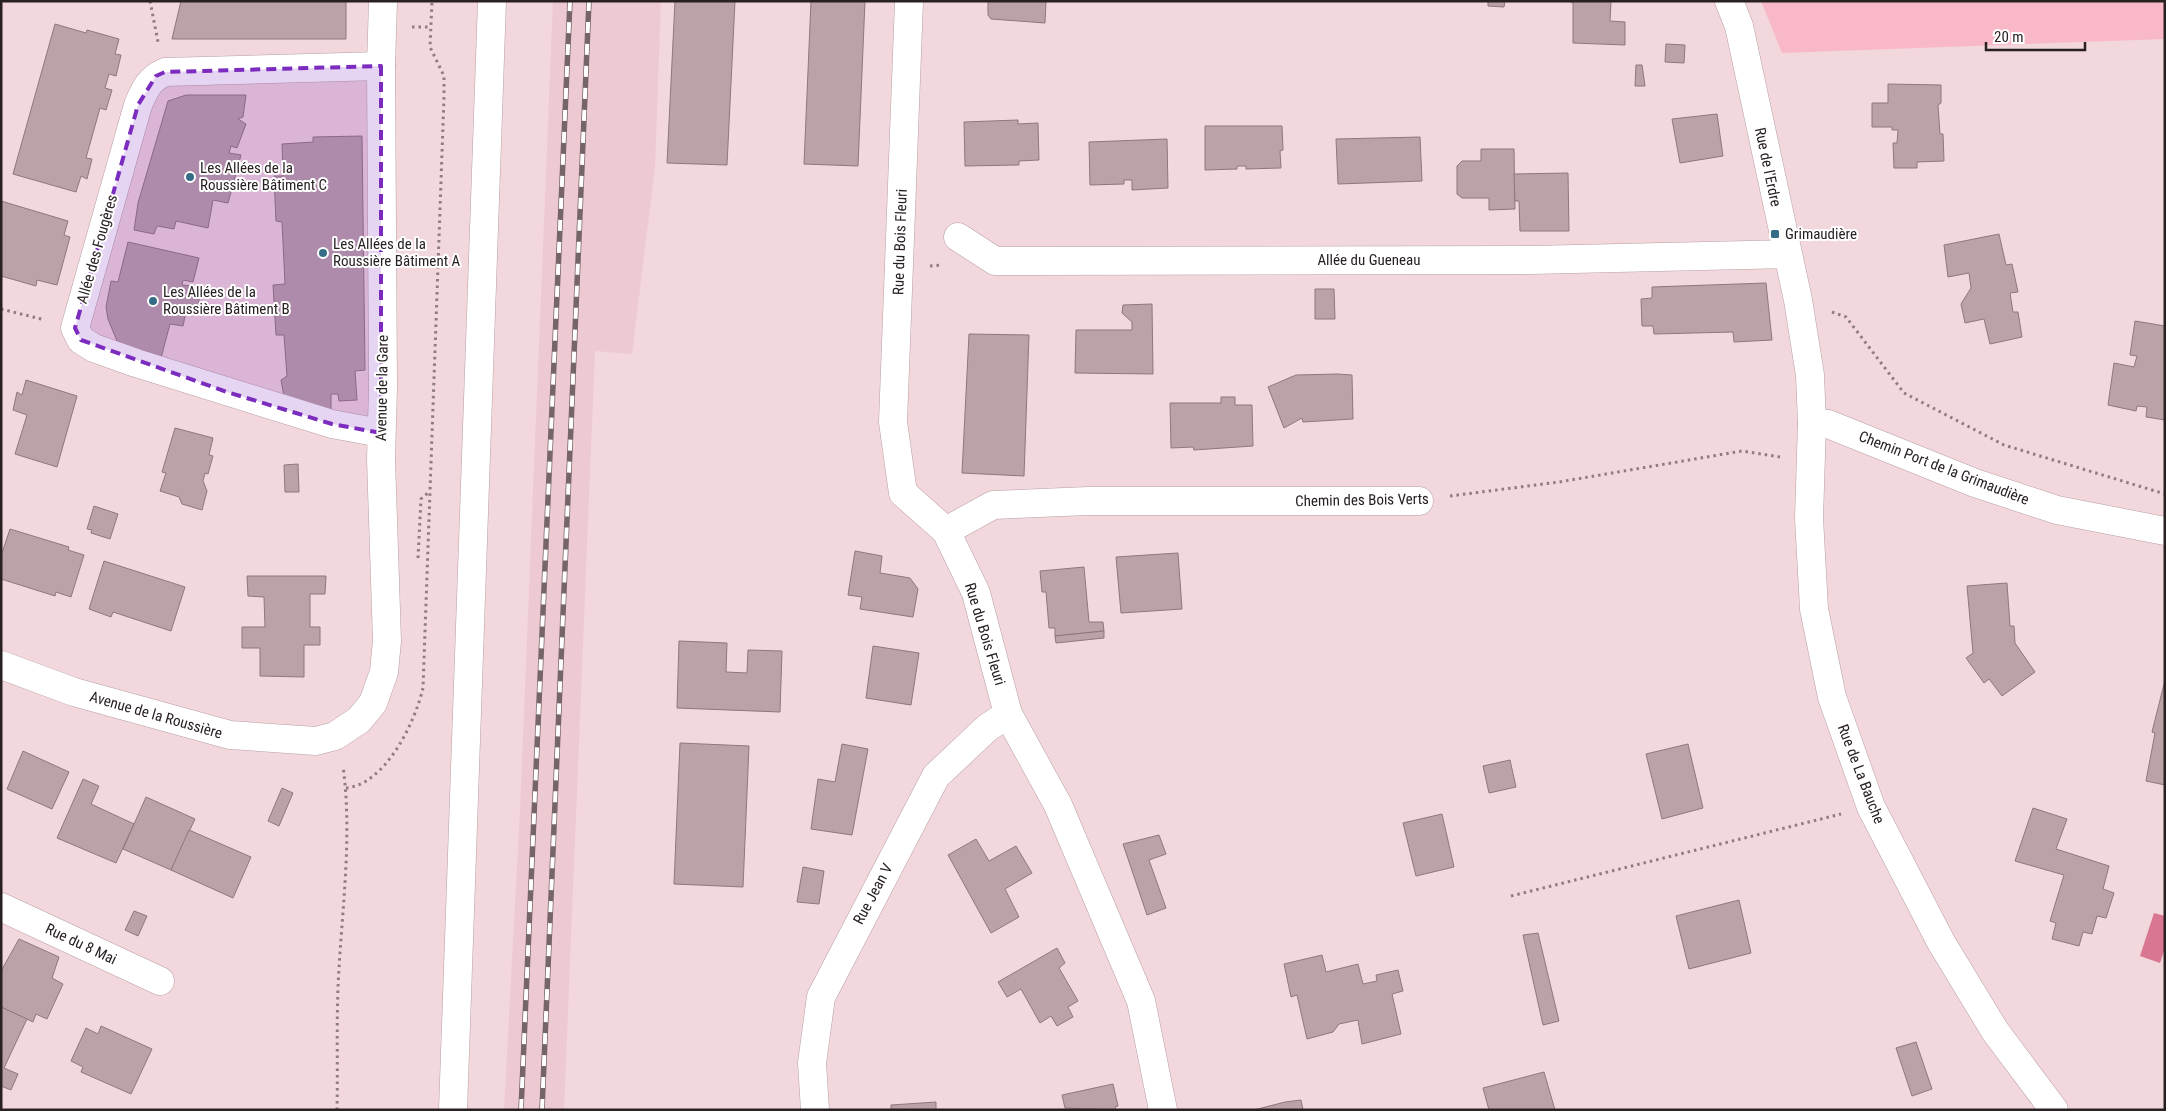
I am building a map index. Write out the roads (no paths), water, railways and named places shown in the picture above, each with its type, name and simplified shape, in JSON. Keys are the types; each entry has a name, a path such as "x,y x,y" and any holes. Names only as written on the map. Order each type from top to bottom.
{"street":[{"name":"Avenue de la Gare","path":"316,741 336,736 359,720 373,703 384,672 386,641 381,433 380,66 383,1"},
{"path":"453,1110 492,1"},
{"name":"Rue du Bois Fleuri","path":"910,1 893,422 903,493 946,531 976,593 1008,714 1058,805 1141,1001 1163,1110"},
{"name":"Rue de l'Erdre","path":"1730,1 1738,26 1798,300 1810,375 1812,423"},
{"name":"Allée des Fougères","path":"380,66 165,72 156,76 147,85 138,105 75,328 81,340 94,348 332,424 381,433"},
{"name":"Allée du Gueneau","path":"958,237 995,261 1531,260 1787,254"},
{"name":"Rue de La Bauche","path":"1812,423 1809,518 1814,609 1832,697 1871,807 1946,950 1995,1031 2054,1110"},
{"name":"Chemin Port de la Grimaudière","path":"1812,423 1828,424 1974,483 2057,510 2165,531"},
{"name":"Chemin des Bois Verts","path":"946,531 993,505 1088,501 1419,501"},
{"name":"Avenue de la Roussière","path":"1,665 74,692 230,735 316,741"},
{"name":"Rue Jean V","path":"815,1110 812,1063 820,997 936,776 987,728 1008,714"},
{"name":"Rue du 8 Mai","path":"1,907 160,981"}],"railway":[{"path":"521,1110 570,1"},
{"path":"542,1110 589,1"}],"place":[{"name":"Les Allées de la Roussière Bâtiment C","path":"190,177"},
{"name":"Grimaudière","path":"1775,234"},
{"name":"Les Allées de la Roussière Bâtiment A","path":"323,253"},
{"name":"Les Allées de la Roussière Bâtiment B","path":"153,301"}]}
